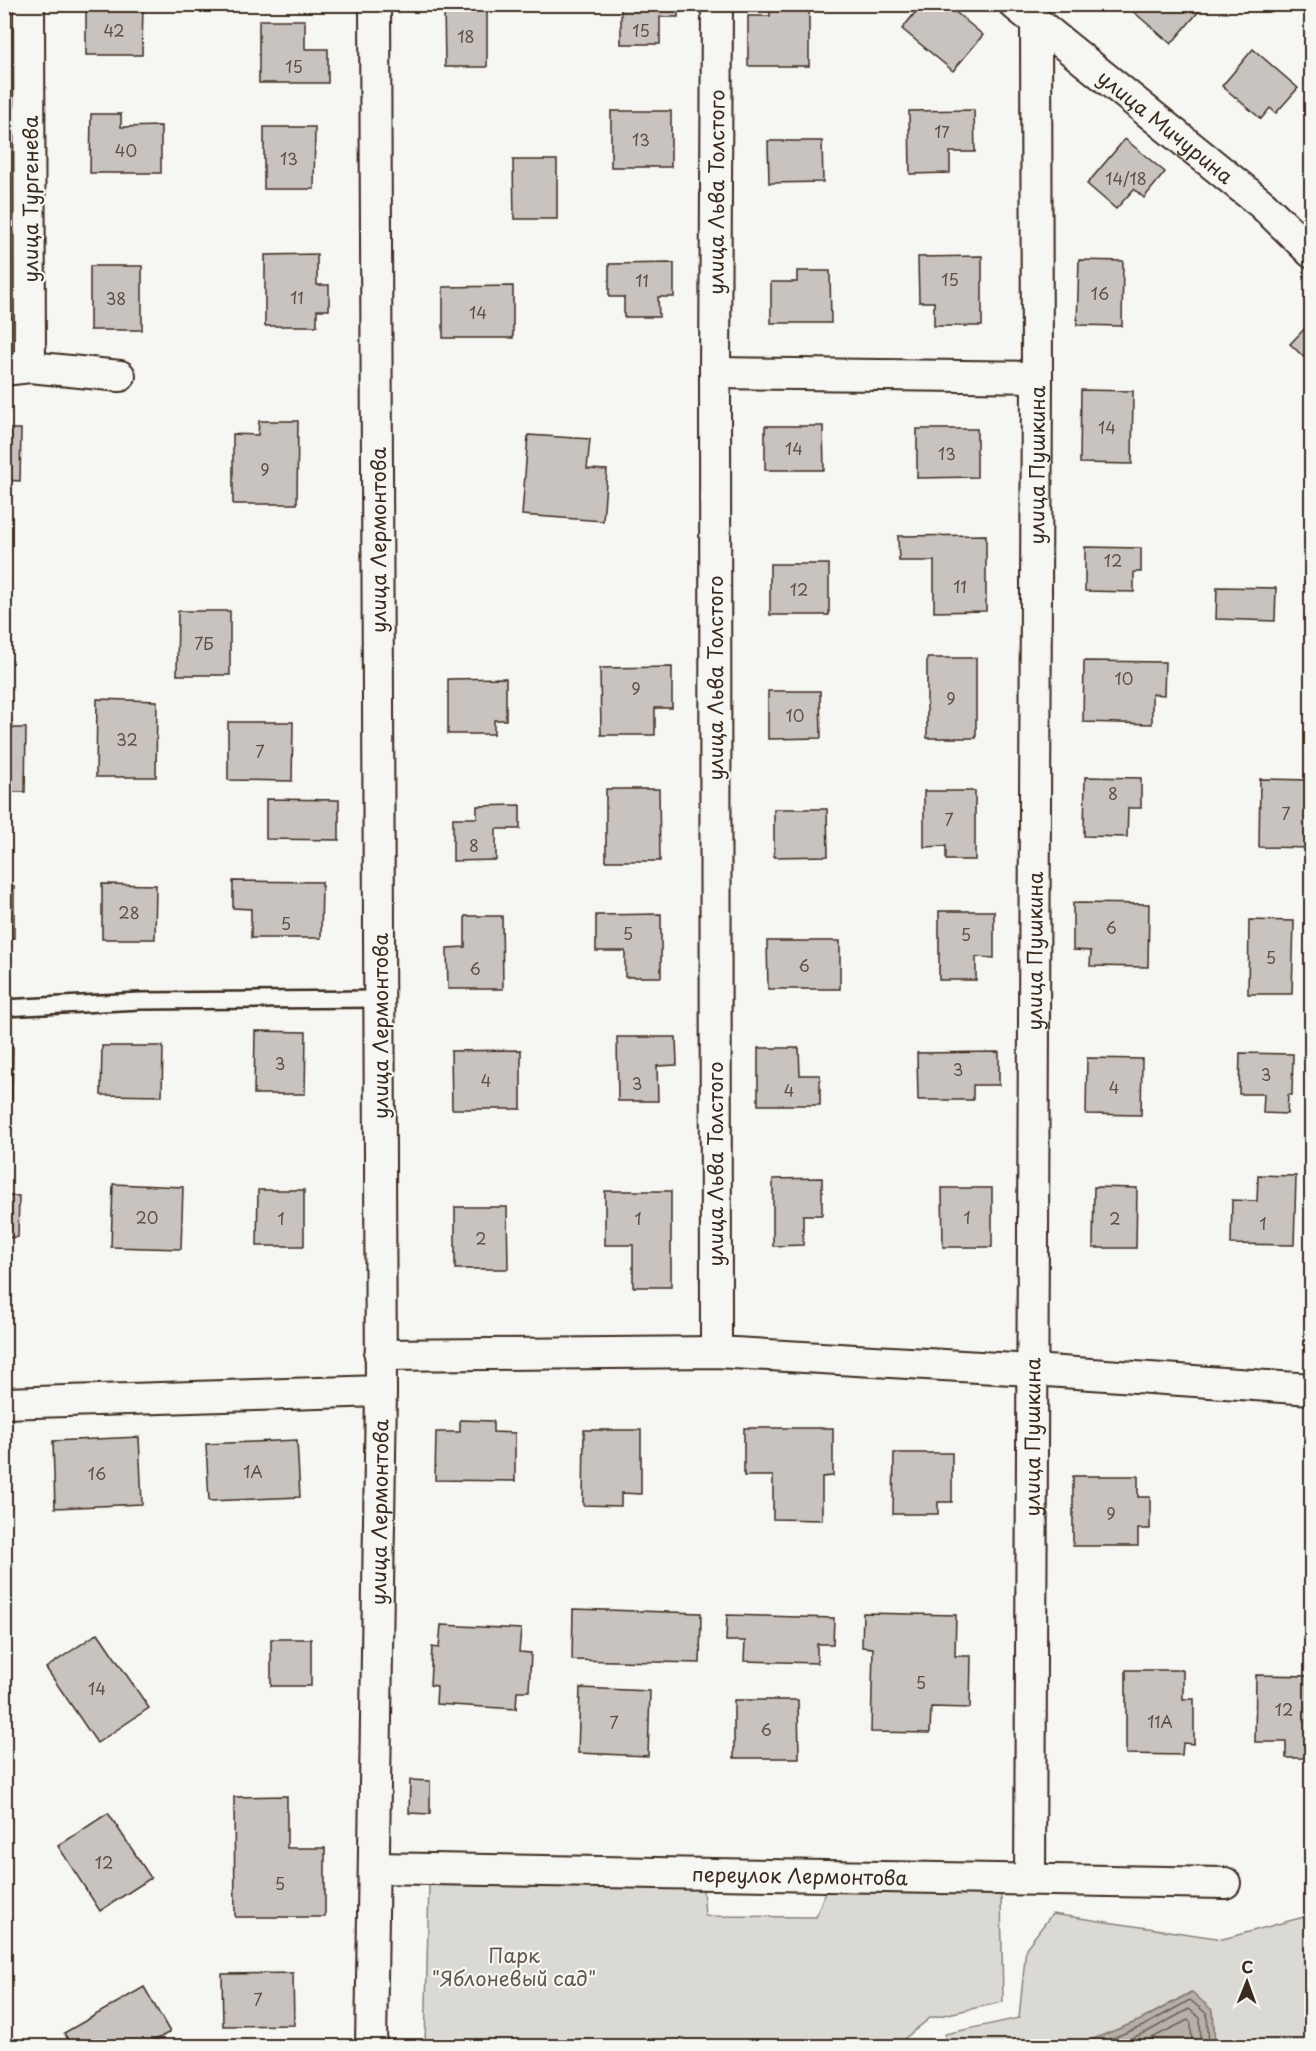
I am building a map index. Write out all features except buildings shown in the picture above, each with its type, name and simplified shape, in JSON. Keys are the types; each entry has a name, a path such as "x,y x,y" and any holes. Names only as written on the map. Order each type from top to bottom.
{"street":[{"name":"улица Тургенева","path":"17,368 29,4"},
{"name":"улица Лермонтова","path":"371,2046 381,1391 375,4"},
{"name":"улица Льва Толстого","path":"716,1352 717,4"},
{"name":"улица Мичурина","path":"1025,14 1263,205 1311,253"},
{"name":"улица Пушкина","path":"1025,14 1037,377 1030,1879"},
{"path":"17,368 120,376"},
{"path":"715,373 1037,377"},
{"path":"380,1355 716,1352 1311,1389"},
{"path":"4,1403 381,1391"},
{"name":"переулок Лермонтова","path":"374,1868 1225,1883"}],"lane":[{"path":"4,1008 140,1001 380,999"}],"green space":[{"name":"Парк \"Яблоневый сад\"","path":"429,1885 703,1888 705,1916 816,1917 827,1887 1001,1895 1003,2002 930,2018 899,2043 872,2046 425,2046"},
{"path":"1052,1914 1223,1939 1311,1915 1311,2046 1215,2046 1213,2011 1191,1992 1141,2020 1076,2046 945,2046 945,2034 1019,2018 1026,1948"}],"water":[{"path":"1192,1992 1213,2011 1215,2046 1076,2046 1141,2020"}]}
